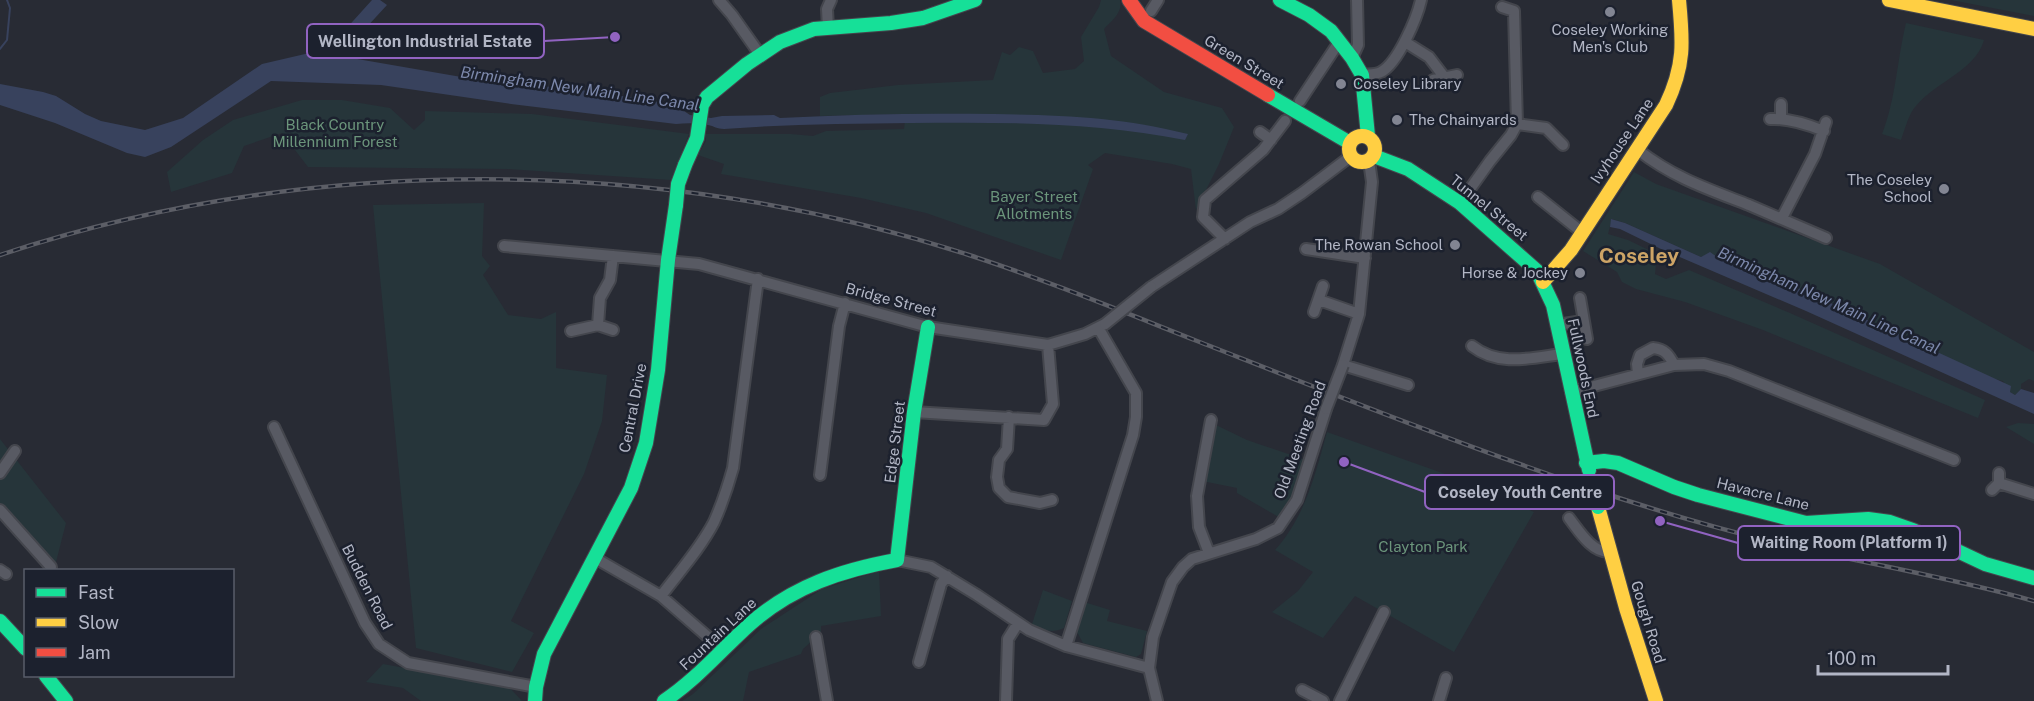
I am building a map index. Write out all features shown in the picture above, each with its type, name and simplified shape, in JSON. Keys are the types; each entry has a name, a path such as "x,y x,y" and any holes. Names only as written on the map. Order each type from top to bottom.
{"main road":[{"path":"761,56 789,38 811,30 913,20 954,9 975,0"},
{"name":"Green Street","path":"1129,0 1144,21 1350,150"},
{"path":"1280,0 1309,15 1330,31 1352,58 1362,75 1368,136"},
{"name":"Ivyhouse Lane","path":"1543,282 1557,270 1610,188 1663,113 1679,71 1682,49 1679,0"},
{"path":"1889,0 1923,3 2034,29"},
{"path":"1950,0 2034,18"},
{"name":"Central Drive","path":"535,694 544,654 631,488 646,443 658,370 668,260 678,184 697,138 702,105 708,97 761,56"},
{"path":"1350,150 1359,135 1368,136 1376,148 1371,158"},
{"name":"Tunnel Street","path":"1350,150 1358,162 1371,158 1408,169 1460,203 1516,250 1537,271 1543,282"},
{"name":"Fullwoods End","path":"1543,282 1553,305 1586,463"},
{"name":"Edge Street","path":"897,561 914,412 928,327"},
{"name":"Havacre Lane","path":"1586,463 1604,461 1618,463 1698,495 1806,523 1868,519 1890,522 1913,530 1985,564 2034,579"},
{"name":"Gough Road","path":"1586,463 1610,552 1656,701"},
{"name":"Fountain Lane","path":"664,701 689,683 752,622 784,598 813,581 860,567 897,561"},
{"path":"0,621 24,647"},
{"path":"48,677 66,701"}],"street":[{"path":"719,0 761,56"},
{"path":"828,28 827,9 831,0"},
{"path":"1151,11 1158,0"},
{"path":"1352,58 1358,45 1357,0"},
{"path":"1362,75 1381,72 1405,42 1421,0"},
{"path":"1460,203 1517,124 1514,11 1502,7"},
{"path":"1300,101 1340,42"},
{"path":"1405,42 1429,57 1445,78"},
{"path":"1433,80 1457,75"},
{"path":"1781,104 1775,119 1825,127 1815,154 1782,218"},
{"path":"1225,238 1203,218 1205,201 1263,150 1285,122"},
{"path":"1517,124 1546,128 1559,144"},
{"path":"1260,132 1271,140"},
{"path":"1066,646 1130,446 1136,417 1136,393 1102,326 1151,287 1250,222 1278,209 1302,193 1350,150"},
{"path":"1638,150 1677,177 1782,218 1826,238"},
{"name":"Old Meeting Road","path":"1157,701 1149,668 1153,637 1172,582 1192,559 1256,539 1278,528 1297,500 1359,314 1372,182 1371,158"},
{"path":"1538,197 1583,233"},
{"name":"Bridge Street","path":"504,246 699,264 928,327 1048,345 1102,326"},
{"path":"1306,249 1365,258"},
{"path":"598,325 600,298 610,280 613,256"},
{"path":"661,596 698,548 725,495 733,468 758,279"},
{"path":"1314,312 1323,286"},
{"path":"1580,298 1587,339"},
{"path":"1319,300 1359,314"},
{"path":"820,475 839,326 845,303"},
{"path":"1557,325 1583,321"},
{"path":"571,331 598,325 613,330"},
{"path":"914,412 1044,420 1053,404 1048,345"},
{"path":"1472,346 1496,358 1511,360 1562,354"},
{"path":"1638,374 1637,364 1640,355 1653,348 1667,353 1674,365"},
{"path":"1571,392 1674,365 1704,364 1729,371 1954,460"},
{"path":"1343,365 1408,385"},
{"path":"1009,417 1007,449 999,459 999,488 1008,497 1040,503 1052,500"},
{"path":"1209,553 1199,527 1197,496 1211,420"},
{"name":"Budden Road","path":"274,427 365,622 379,644 408,663 535,694"},
{"path":"0,473 15,451"},
{"path":"1997,482 2034,494"},
{"path":"0,510 51,567"},
{"path":"1569,518 1593,546 1604,552 1610,552"},
{"path":"595,558 661,596 723,650"},
{"path":"897,561 931,567 1029,630 1066,646 1149,668"},
{"path":"919,662 941,584 947,576"},
{"path":"1340,701 1384,612"},
{"path":"1006,701 1008,639 1018,623"},
{"path":"816,637 814,653 828,701"},
{"path":"1439,701 1447,686"},
{"path":"1302,690 1323,701"}],"green space":[{"name":"Bayer Street Allotments","path":"1101,0 1120,0 1121,5 1118,13 1104,29 1111,56 1164,92 1222,108 1234,127 1196,210 1191,169 1105,153 1088,165 1093,169 1061,260 926,213 861,198 721,174 724,164 698,155 706,141 705,134 813,136 826,131 904,129 906,114 820,116 820,97 830,93 898,85 993,80 1002,52 1010,55 1019,47 1033,51 1043,73 1075,69 1084,61 1081,37"},
{"path":"1951,0 2034,0 2034,16"},
{"path":"1906,23 1984,40 1971,61 1919,103 1911,113 1901,140 1882,134 1887,121"},
{"name":"Black Country Millennium Forest","path":"302,100 342,100 390,108 414,130 425,120 425,111 532,114 689,134 671,180 507,169 308,167 282,133 244,146 232,173 171,192 167,172 203,140 233,120"},
{"path":"1634,172 1656,184 1880,264 2034,352 2034,381 2029,379 2021,384 2021,389 2015,395 2010,392 2003,381 1950,360 1846,309 1761,271 1710,253 1701,257 1612,219 1608,234 1628,240 1657,254 1655,274 1666,279 1689,270 1985,400 1978,418 1763,330 1685,302 1636,289 1622,282 1617,272 1583,251"},
{"path":"484,203 482,256 490,266 483,275 508,315 541,319 556,312 556,368 607,375 602,421 584,474 511,621 534,633 512,672 416,648 373,205"},
{"path":"2018,423 2034,424 2034,444 2006,427"},
{"path":"1216,425 1247,440 1306,460 1293,498 1282,519 1237,493 1237,488 1202,481"},
{"name":"Clayton Park","path":"1327,432 1462,480 1534,512 1454,652 1355,596 1323,638 1272,612 1298,591 1313,572 1275,550 1294,524 1308,495"},
{"path":"0,439 66,523 55,566 0,506"},
{"path":"879,571 881,616 821,626 821,633 812,635 812,641 801,654 749,672 743,701 682,701 693,694 761,629 822,589"},
{"path":"1043,590 1072,601 1064,628 1055,631 1032,624"},
{"path":"1084,602 1110,610 1107,621 1147,631 1141,654 1136,657 1083,643 1077,632"},
{"path":"383,664 509,687 522,701 421,701 403,688 366,682"}],"water":[{"path":"372,0 380,0 387,5 340,56 496,83 567,88 650,100 678,107 690,115 711,118 774,115 780,118 914,114 1044,115 1115,120 1188,134 1185,140 1083,126 980,123 818,124 722,129 704,124 676,124 381,85 271,81 171,147 145,157 127,153 55,123 0,105 0,84 56,96 101,121 145,130 183,118 262,64 318,51 325,52"},
{"path":"1611,219 1701,257 1710,252 1717,257 1761,271 2011,386 2010,392 2015,395 2021,389 2034,393 2034,414 1806,311 1620,229 1610,227"}],"waterway":[{"path":"0,49 7,40 10,8 7,0"}],"railway":[{"path":"0,255 118,222 238,198 361,184 484,179 608,184 731,198 851,222 969,255 1083,296 1437,434 1659,511 1786,545 1941,578 2034,601"}],"traffic: fast":[{"path":"685,165 697,138 702,105 707,97 747,64 780,42 814,29 923,18 975,0"},
{"path":"1280,0 1309,15 1331,31 1352,58 1362,75 1368,136"},
{"path":"1268,95 1350,143"},
{"path":"1374,156 1408,169 1460,203 1537,271 1553,305 1589,470"},
{"path":"676,205 678,184 685,165"},
{"path":"535,701 544,654 631,488 646,443 658,370 668,260 676,205"},
{"path":"664,701 698,674 750,624 783,599 838,575 897,560 914,412 928,327"},
{"path":"1586,463 1604,461 1618,463 1698,495 1806,523 1868,519 1890,522 1913,530 1985,564 2034,578"},
{"path":"1592,481 1598,507"},
{"path":"0,621 24,647"},
{"path":"47,677 66,701"}],"traffic: slow":[{"path":"1543,282 1571,250 1666,105 1680,65 1679,0"},
{"path":"1889,0 2034,29"},
{"path":"1362,136 1371,140 1375,149 1371,158 1362,162 1353,158 1349,149 1353,140 1362,136"},
{"path":"1598,507 1626,608 1656,701"}],"traffic: jam":[{"path":"1129,0 1144,21 1268,95"}],"place":[{"name":"Coseley Working Men's Club","path":"1610,12"},
{"name":"Wellington Industrial Estate","path":"615,37"},
{"name":"Coseley Library","path":"1341,84"},
{"name":"The Chainyards","path":"1397,120"},
{"name":"The Coseley School","path":"1944,189"},
{"name":"The Rowan School","path":"1455,245"},
{"name":"Horse & Jockey","path":"1580,273"},
{"name":"Coseley Youth Centre","path":"1344,462"},
{"name":"Waiting Room (Platform 1)","path":"1660,521"}],"district":[{"name":"Coseley","path":"1639,256"}],"water label":[{"name":"Birmingham New Main Line Canal","path":"580,88"},
{"name":"Birmingham New Main Line Canal","path":"1829,300"}]}
